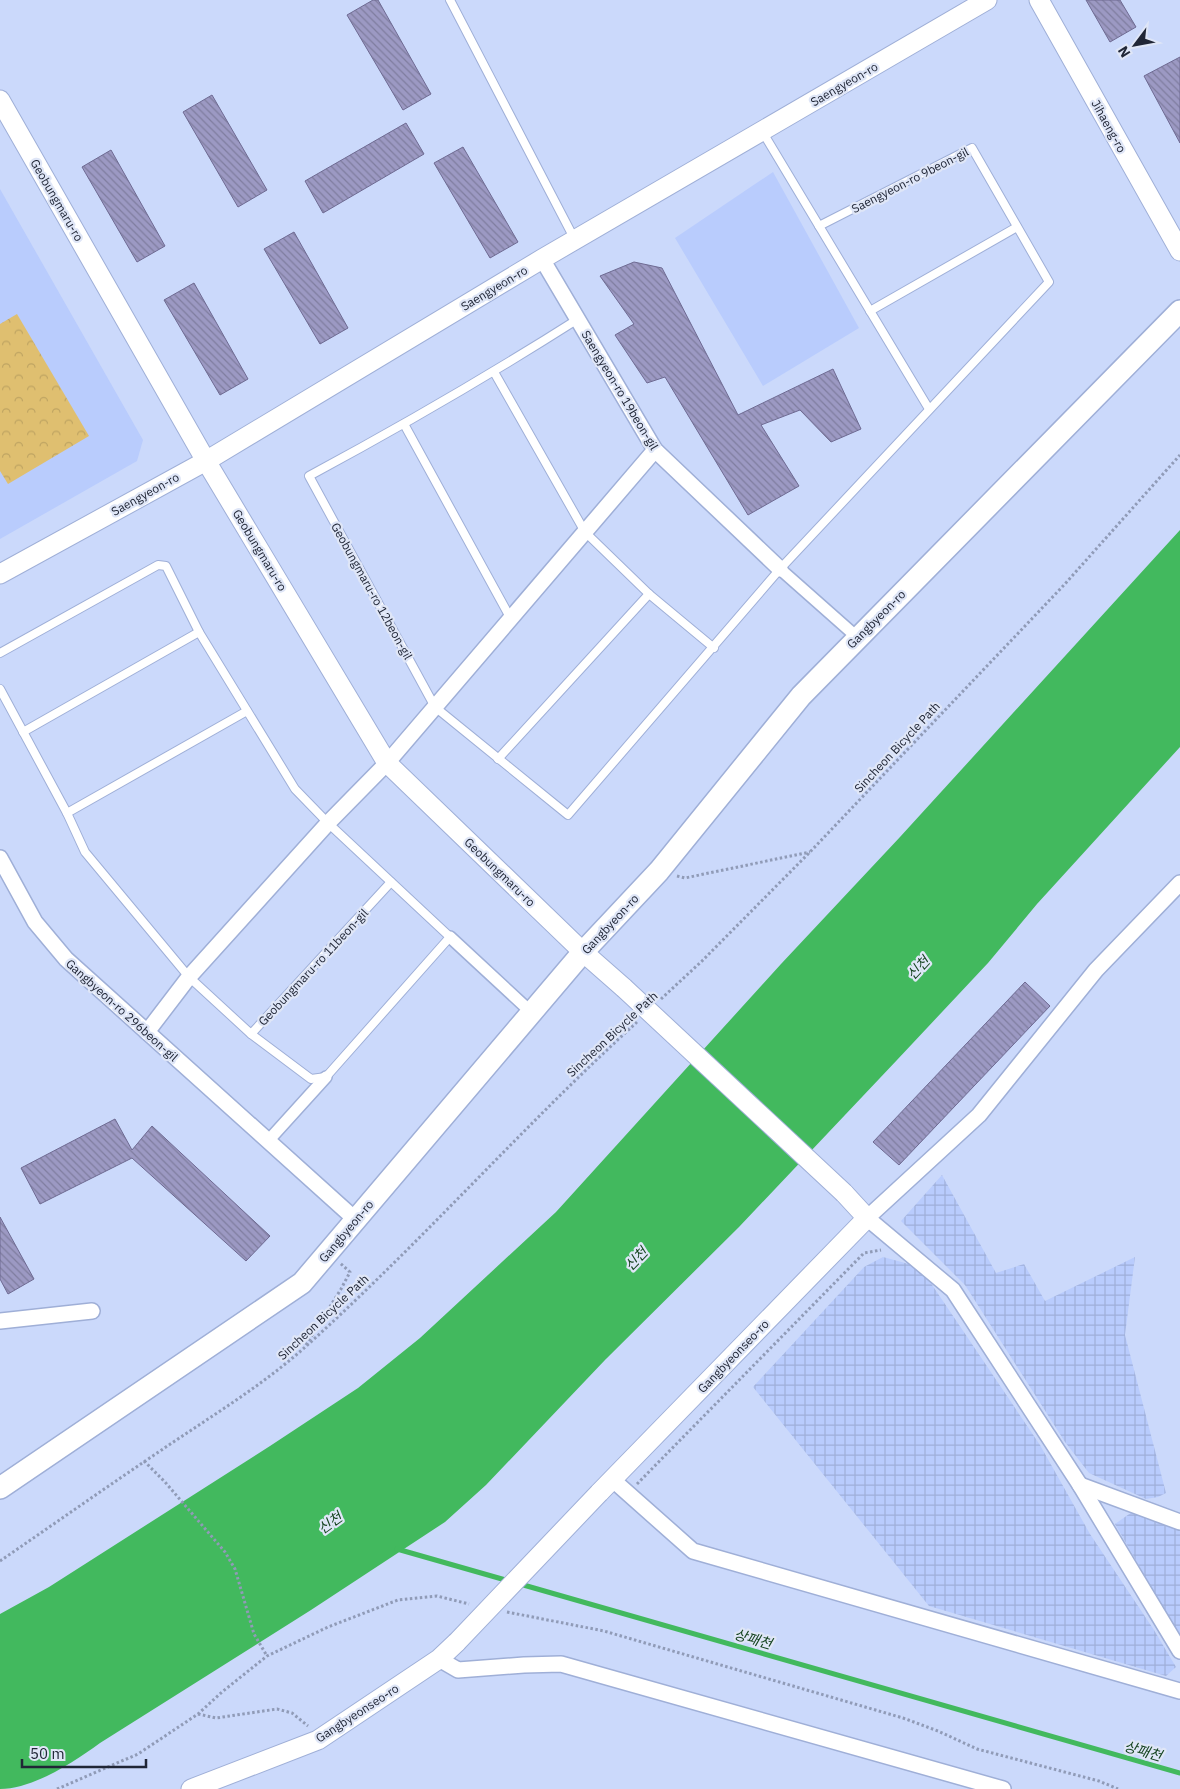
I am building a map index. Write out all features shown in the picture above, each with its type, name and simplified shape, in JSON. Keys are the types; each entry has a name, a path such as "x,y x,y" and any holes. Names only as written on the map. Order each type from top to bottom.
{"main road":[{"name":"Gangbyeon-ro","path":"0,1488 302,1283 583,952 659,871 801,696 1180,311"}],"street":[{"name":"Saengyeon-ro","path":"0,574 206,461 575,240 987,0"},
{"name":"Jihaeng-ro","path":"1039,0 1180,251"},
{"name":"Geobungmaru-ro","path":"0,100 206,461 387,763 583,952 844,1193 867,1218"},
{"name":"Saengyeon-ro 19beon-gil","path":"542,260 656,450 780,569 858,638"},
{"path":"147,1032 189,977 328,823 387,763 656,450"},
{"name":"Gangbyeon-ro 296beon-gil","path":"0,858 35,922 60,952 356,1220"},
{"path":"1180,883 1096,970 979,1115 867,1218 953,1290 1080,1485 1180,1651"},
{"path":"450,937 532,1013"},
{"path":"268,1141 326,1077"},
{"name":"Gangbyeonseo-ro","path":"191,1789 318,1740 439,1659 867,1218"},
{"path":"0,1321 92,1311"},
{"path":"613,1480 693,1550 1180,1692"},
{"path":"1080,1485 1180,1522"},
{"path":"439,1659 458,1670 562,1664 1003,1789"}],"lane":[{"path":"450,0 575,240"},
{"path":"762,131 929,408"},
{"name":"Saengyeon-ro 9beon-gil","path":"780,569 1049,282 972,148 819,226"},
{"path":"870,311 1017,227"},
{"path":"511,619 404,424 494,372 578,320"},
{"path":"494,372 585,532 649,594 714,648 780,569"},
{"name":"Geobungmaru-ro 12beon-gil","path":"404,424 309,476 435,707 568,815 714,648"},
{"path":"0,653 158,565 166,566 199,632 295,789 328,823 450,937 326,1077 311,1079 251,1034"},
{"path":"498,759 649,594"},
{"path":"23,732 199,632"},
{"path":"0,689 67,813 247,711"},
{"name":"Geobungmaru-ro 11beon-gil","path":"67,813 85,852 189,977 251,1034 391,882"}],"path":[{"name":"Sincheon Bicycle Path","path":"659,1001 702,961 810,852 1064,585 1180,455"},
{"path":"659,871 685,878 810,852"},
{"name":"Sincheon Bicycle Path","path":"0,1561 144,1461 263,1382 302,1349 381,1275 507,1147 638,1021"},
{"path":"628,1493 864,1253 884,1250"},
{"path":"302,1349 350,1272 328,1253"},
{"path":"144,1461 165,1482 225,1552 234,1569 254,1634 267,1656"},
{"path":"198,1714 216,1718 277,1709 292,1713 308,1726 318,1740"}],"shaded area":[{"path":"773,172 859,328 763,386 675,238"},
{"path":"0,189 143,440 137,461 0,539"},
{"path":"942,1175 996,1273 1024,1264 1045,1301 1135,1257 1125,1335 1166,1493 1158,1497 1146,1499 1089,1473 1065,1442 965,1285 901,1221"},
{"path":"883,1257 920,1267 1040,1445 1090,1534 1154,1630 1176,1667 1166,1676 929,1606 753,1387 864,1267"},
{"path":"1132,1512 1180,1531 1180,1637 1115,1524"}],"green space":[{"path":"17,314 89,436 8,484 0,471 0,324"}],"water":[{"name":"신천","path":"1180,530 1180,747 1037,904 988,963 739,1227 605,1360 486,1485 445,1522 66,1766 26,1784 0,1789 0,1614 49,1587 270,1446 358,1388 420,1338 556,1212"}],"building":[{"path":"373,0 378,0 431,94 403,110 347,15"},
{"path":"1086,0 1120,0 1136,27 1110,42"},
{"path":"1180,57 1180,143 1144,76"},
{"path":"212,95 267,190 238,207 183,112"},
{"path":"406,123 424,154 323,213 305,181"},
{"path":"463,147 518,242 490,258 434,163"},
{"path":"111,150 165,246 137,262 82,167"},
{"path":"294,232 348,328 320,344 264,249"},
{"path":"634,262 662,268 738,415 833,369 861,429 831,442 800,410 761,425 799,486 748,515 665,377 647,383 615,335 634,324 600,276"},
{"path":"194,283 248,379 220,395 164,300"},
{"path":"1025,982 1050,1006 899,1165 873,1142"},
{"path":"115,1119 132,1150 152,1126 270,1236 246,1261 132,1158 40,1204 21,1168"},
{"path":"0,1217 34,1279 8,1294 0,1279"}],"waterway":[{"name":"상패천","path":"397,1549 509,1581"},
{"name":"상패천","path":"520,1584 1180,1773"}]}
